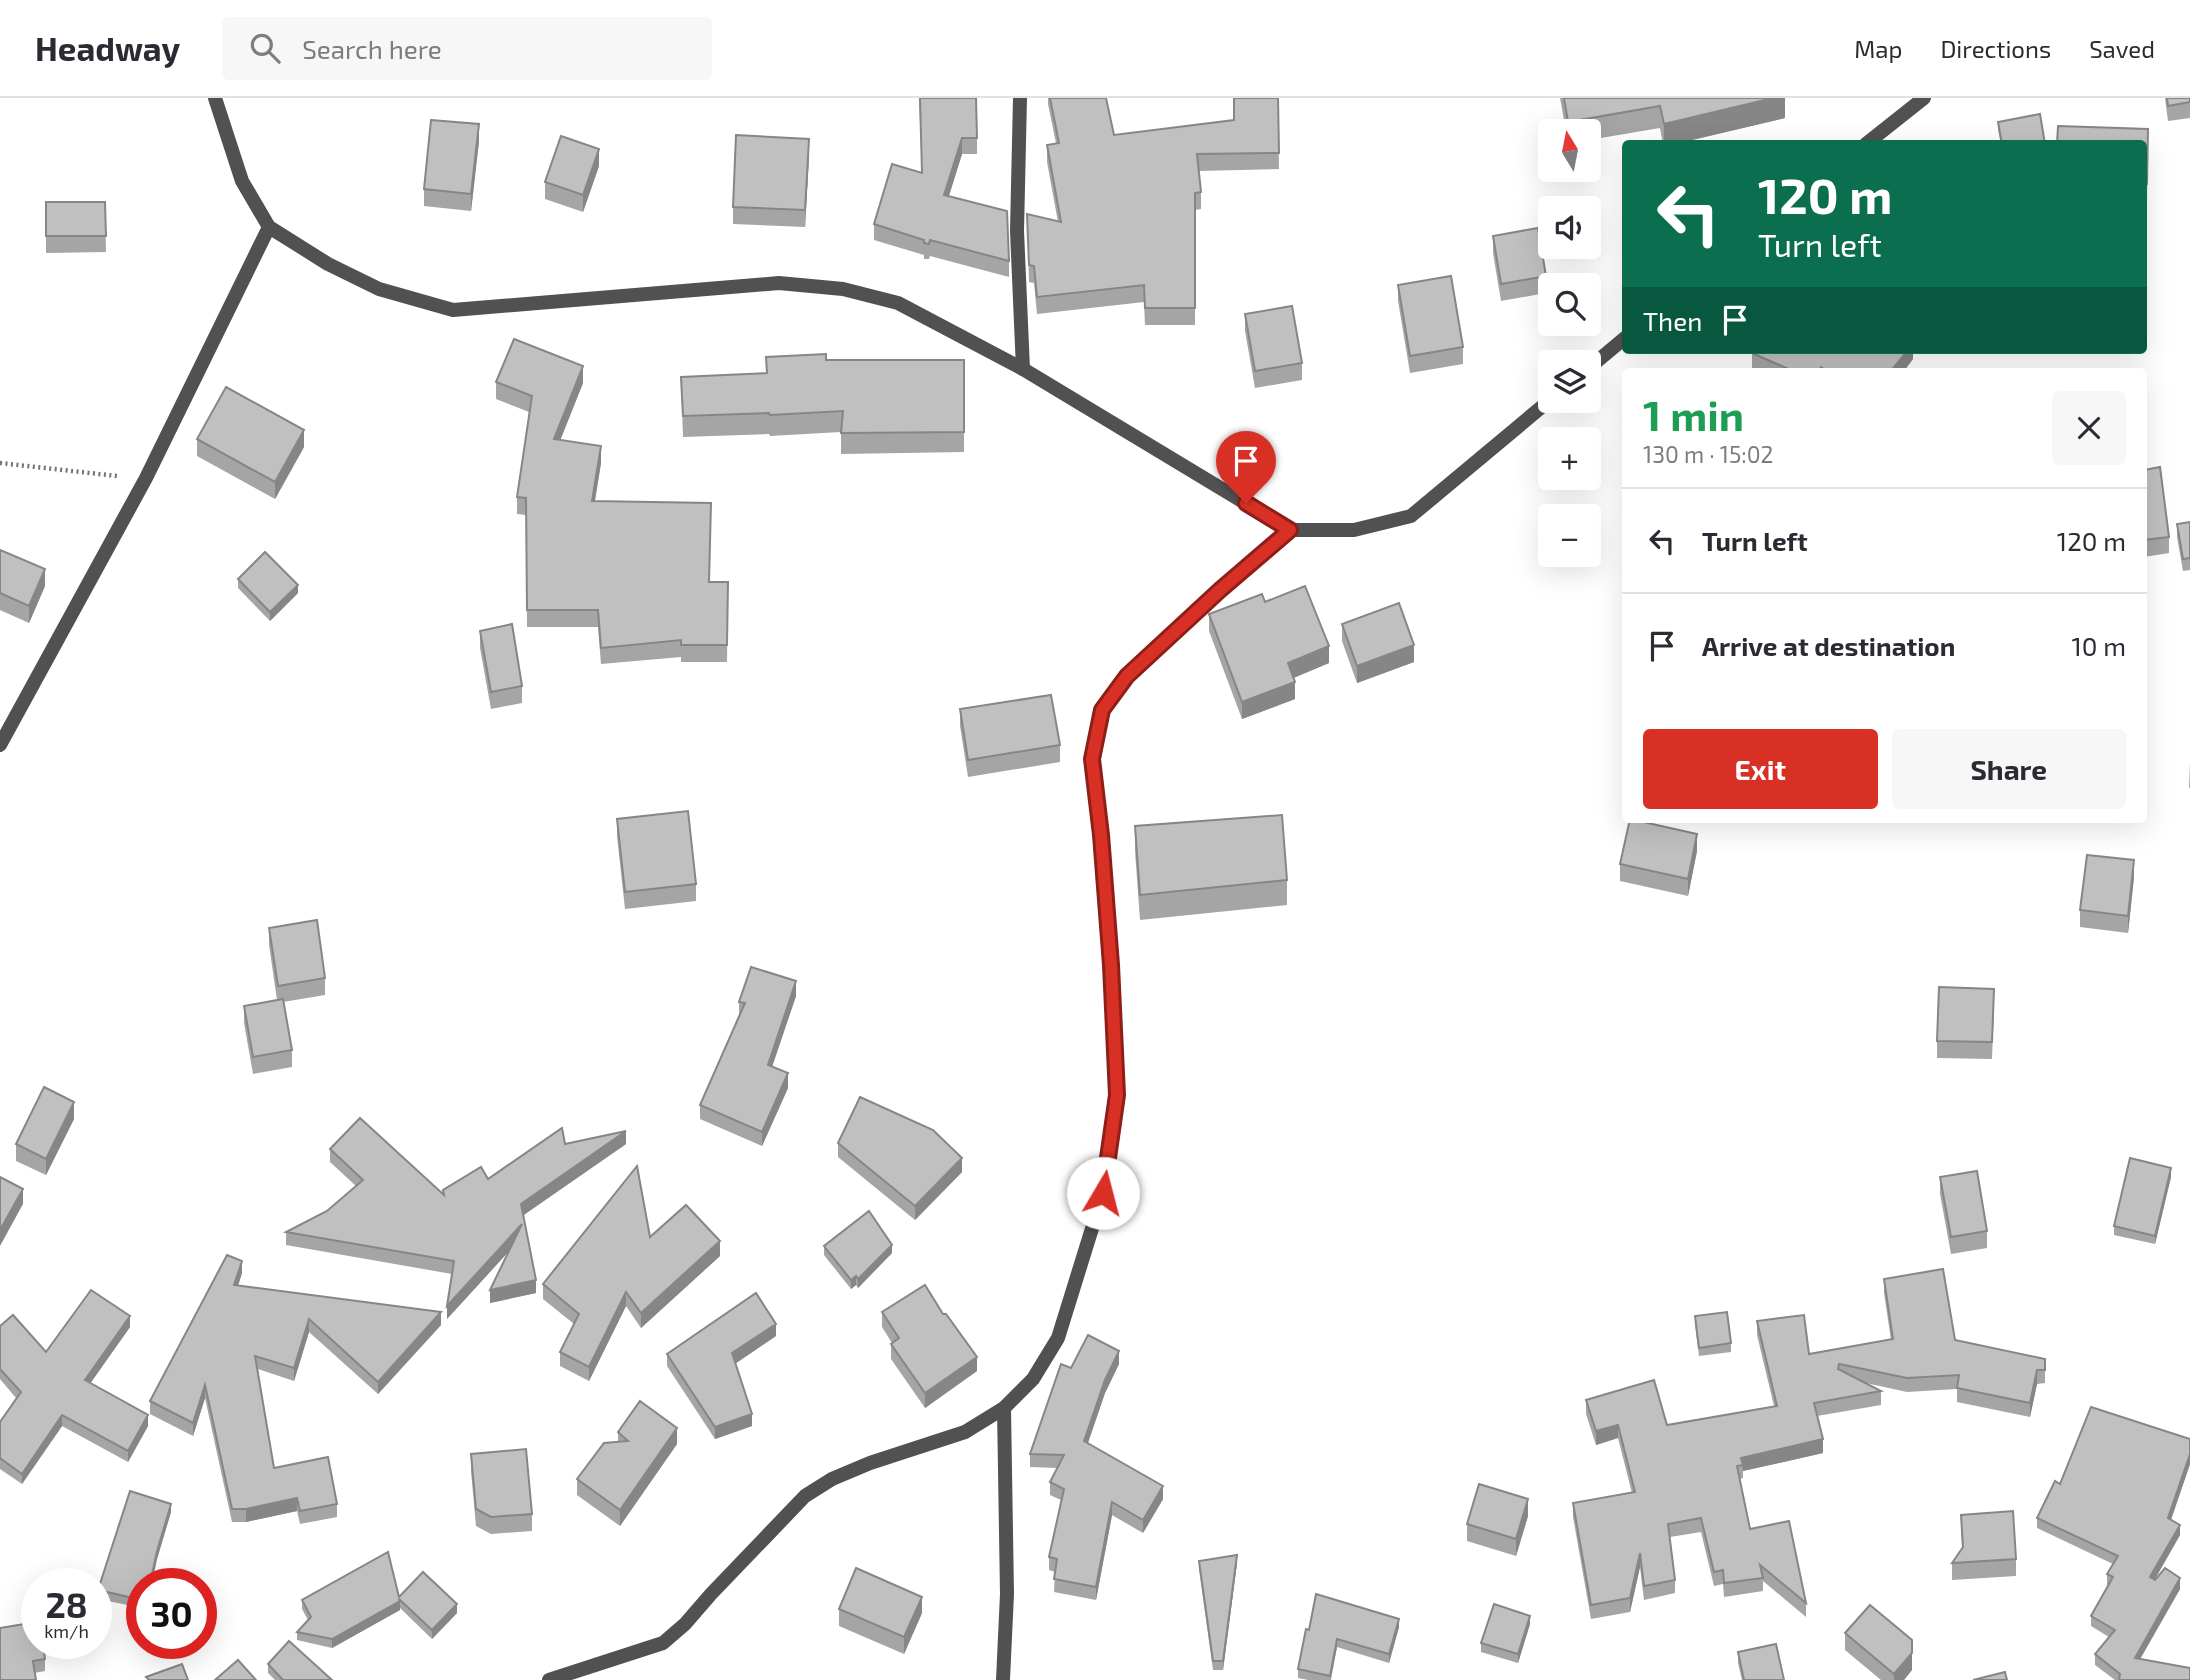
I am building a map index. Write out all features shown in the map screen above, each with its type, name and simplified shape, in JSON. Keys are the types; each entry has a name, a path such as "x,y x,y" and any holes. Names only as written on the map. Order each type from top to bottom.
{"street":[{"path":"215,98 242,181 269,227 328,264 379,289 453,310 779,283 843,289 898,303 1023,369 1290,530 1354,530 1410,516 1538,410"},
{"path":"1020,98 1017,231 1023,369"},
{"path":"1871,140 1923,98"},
{"path":"0,745 146,478 269,227"},
{"path":"1601,358 1622,340"},
{"path":"549,1680 663,1643 685,1624 805,1496 832,1479 870,1463 965,1432 1004,1409 1033,1379 1058,1338 1103,1193 1117,1095 1111,965 1092,759 1102,710 1127,676 1290,530"},
{"path":"1003,1680 1007,1594 1004,1409"}],"path":[{"path":"0,463 146,478"}],"building":[{"path":"920,98 976,98 977,138 962,138 944,195 1007,211 1009,261 930,240 929,244 924,243 924,240 874,224 892,164 922,173"},
{"path":"1050,98 1106,98 1114,135 1234,120 1234,98 1278,98 1279,153 1197,154 1201,192 1195,193 1195,308 1145,308 1144,285 1037,297 1034,266 1029,265 1027,214 1061,222 1047,145 1059,143"},
{"path":"1564,98 1773,98 1664,124 1660,106 1585,119 1568,119"},
{"path":"2167,98 2190,98 2190,102 2168,106"},
{"path":"2040,114 2044,140 2001,140 1998,122"},
{"path":"431,120 479,124 471,194 424,189"},
{"path":"2058,126 2148,129 2147,184 2147,140 2057,140"},
{"path":"736,135 809,139 805,210 733,207"},
{"path":"561,136 599,149 583,195 545,182"},
{"path":"46,202 105,202 106,236 46,236"},
{"path":"1538,228 1538,259 1543,259 1546,273 1538,273 1538,277 1501,284 1493,236"},
{"path":"1451,276 1463,347 1410,356 1398,285"},
{"path":"1292,306 1302,363 1255,371 1245,314"},
{"path":"514,339 583,366 554,439 601,446 592,501 711,503 709,582 728,582 727,645 681,645 681,640 601,648 598,610 527,610 526,498 517,497 532,396 496,382"},
{"path":"826,354 826,360 964,360 964,432 841,433 843,411 683,416 681,377 767,373 766,357"},
{"path":"1754,354 1905,354 1893,368 1786,368"},
{"path":"226,387 304,430 275,482 197,439"},
{"path":"2160,467 2169,537 2147,540 2147,469"},
{"path":"2190,522 2190,558 2183,559 2177,524"},
{"path":"0,550 45,569 29,606 0,593"},
{"path":"265,552 298,585 270,612 238,579"},
{"path":"1305,586 1329,646 1288,663 1295,682 1242,702 1209,614 1262,594 1265,602"},
{"path":"1399,603 1414,645 1357,666 1342,624"},
{"path":"512,624 522,686 491,692 480,631"},
{"path":"1051,695 1060,745 968,760 960,709"},
{"path":"688,811 696,884 625,892 617,819"},
{"path":"1282,815 1287,880 1140,895 1135,826"},
{"path":"1629,823 1648,823 1697,834 1688,879 1620,864"},
{"path":"2087,855 2134,860 2128,916 2080,910"},
{"path":"317,920 325,978 278,986 269,928"},
{"path":"751,967 796,981 768,1065 788,1073 762,1132 700,1105 745,1003 739,1002"},
{"path":"1939,987 1994,989 1992,1042 1937,1041"},
{"path":"283,999 292,1050 253,1057 244,1006"},
{"path":"44,1087 74,1102 46,1159 16,1144"},
{"path":"860,1097 933,1130 962,1158 915,1206 838,1143"},
{"path":"360,1118 444,1195 443,1190 481,1167 488,1179 562,1128 565,1144 626,1131 521,1204 536,1280 490,1290 522,1224 447,1306 454,1261 286,1232 327,1211 363,1180 330,1149"},
{"path":"2130,1158 2171,1168 2155,1236 2114,1226"},
{"path":"637,1166 650,1237 686,1205 720,1241 641,1313 626,1292 589,1367 560,1352 579,1314 543,1284"},
{"path":"1977,1171 1987,1231 1951,1237 1940,1177"},
{"path":"0,1177 23,1189 0,1230"},
{"path":"869,1211 892,1245 858,1279 856,1276 851,1280 824,1246"},
{"path":"227,1255 242,1261 234,1285 441,1312 378,1382 309,1319 294,1368 255,1356 274,1468 328,1457 337,1504 300,1511 297,1498 246,1509 232,1509 205,1385 193,1423 150,1401"},
{"path":"1943,1269 1955,1340 2045,1359 2045,1370 2037,1370 2030,1403 1957,1388 1959,1375 1907,1378 1839,1364 1838,1369 1881,1391 1814,1403 1823,1439 1741,1458 1743,1465 1737,1466 1750,1529 1789,1521 1806,1603 1760,1565 1763,1578 1724,1583 1723,1570 1714,1572 1701,1518 1668,1524 1675,1580 1644,1586 1640,1553 1630,1598 1591,1605 1573,1503 1635,1492 1618,1425 1596,1431 1586,1400 1654,1380 1667,1425 1777,1406 1757,1321 1804,1315 1809,1354 1893,1339 1884,1279"},
{"path":"925,1285 943,1314 946,1314 977,1357 925,1393 891,1344 899,1338 882,1312"},
{"path":"91,1290 130,1316 85,1380 148,1415 128,1451 62,1415 22,1474 0,1458 0,1422 21,1392 0,1369 0,1326 13,1315 46,1352"},
{"path":"756,1293 776,1324 732,1353 752,1414 715,1427 667,1354"},
{"path":"1727,1312 1731,1343 1699,1348 1695,1316"},
{"path":"1088,1335 1119,1351 1105,1380 1084,1441 1163,1486 1143,1520 1112,1502 1096,1587 1054,1579 1057,1559 1049,1557 1064,1489 1050,1482 1064,1455 1030,1454 1061,1364 1071,1368"},
{"path":"640,1401 677,1428 620,1510 577,1479 604,1443 628,1441 618,1432"},
{"path":"2091,1407 2190,1439 2190,1454 2168,1518 2180,1525 2150,1577 2155,1580 2165,1568 2180,1578 2135,1658 2190,1668 2190,1680 2119,1680 2120,1674 2095,1654 2115,1630 2091,1616 2113,1577 2107,1574 2118,1556 2037,1518 2055,1481 2060,1484"},
{"path":"526,1449 532,1514 491,1517 476,1509 471,1454"},
{"path":"1479,1484 1528,1499 1516,1539 1467,1524"},
{"path":"130,1491 171,1504 153,1568 126,1568 126,1596 112,1593 112,1568 105,1568"},
{"path":"2013,1511 2016,1559 1952,1563 1963,1547 1961,1515"},
{"path":"388,1552 399,1597 423,1572 457,1604 432,1630 399,1599 400,1601 332,1639 297,1632 311,1617 302,1600"},
{"path":"1237,1555 1223,1661 1213,1661 1199,1561"},
{"path":"856,1568 922,1597 904,1637 839,1609"},
{"path":"1316,1594 1399,1619 1389,1654 1337,1639 1330,1676 1298,1669"},
{"path":"1494,1604 1530,1616 1518,1654 1481,1643"},
{"path":"1870,1605 1912,1640 1912,1653 1894,1674 1845,1633"},
{"path":"21,1625 21,1659 45,1659 33,1661 36,1680 0,1680 0,1628"},
{"path":"289,1641 332,1680 283,1680 268,1664"},
{"path":"1776,1644 1784,1680 1744,1680 1738,1652"},
{"path":"238,1660 256,1680 215,1680"},
{"path":"182,1664 188,1680 149,1680 146,1677"},
{"path":"2005,1672 2007,1680 1973,1680"}],"route":[{"path":"1103,1193 1117,1095 1111,965 1092,759 1102,710 1127,676 1290,530 1246,503"}]}
